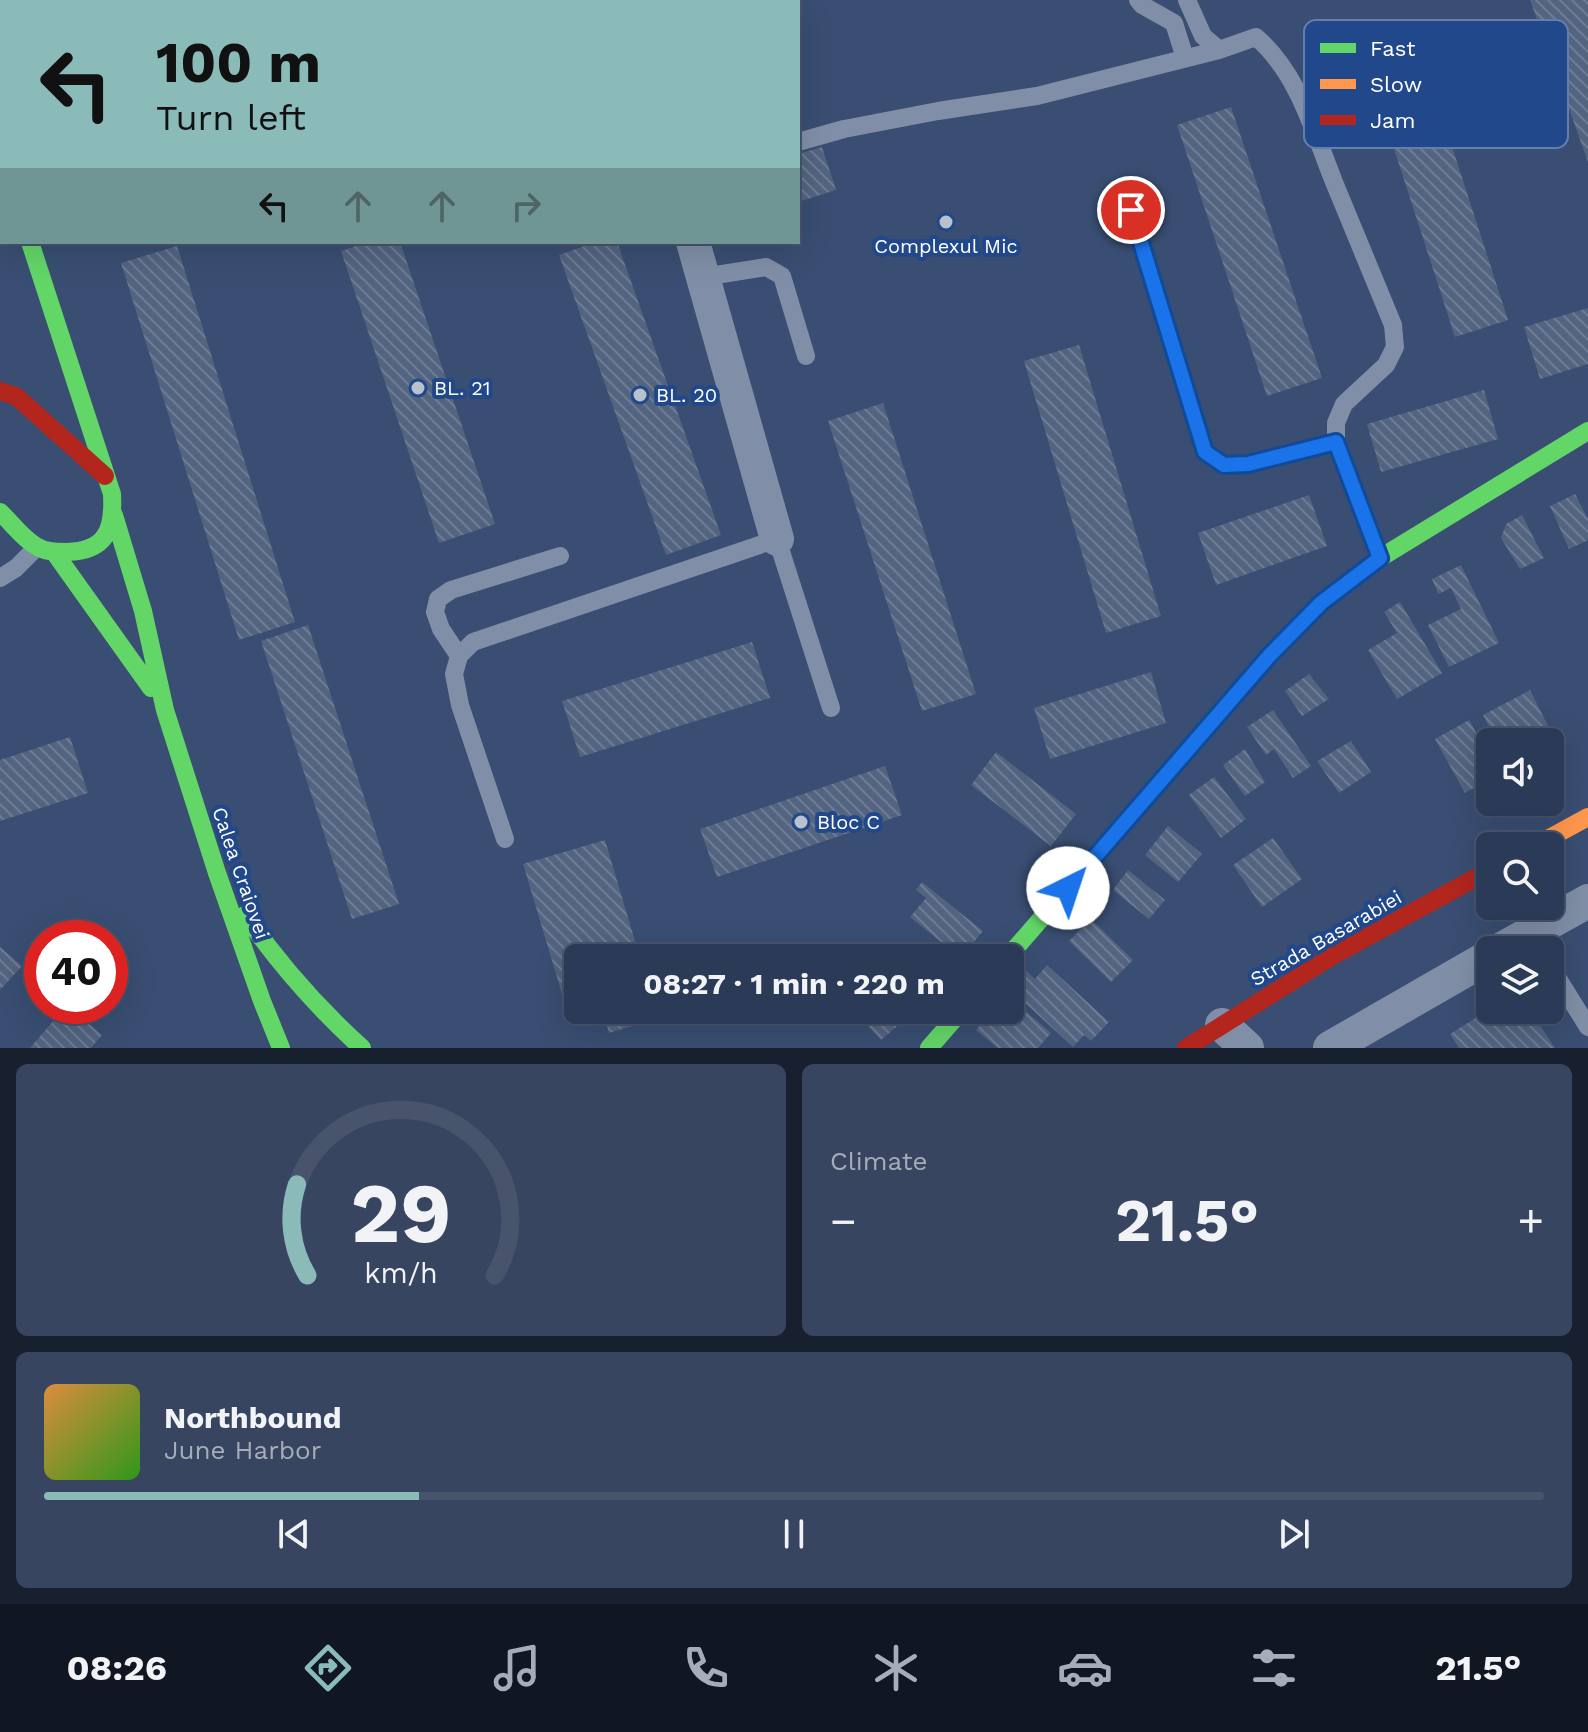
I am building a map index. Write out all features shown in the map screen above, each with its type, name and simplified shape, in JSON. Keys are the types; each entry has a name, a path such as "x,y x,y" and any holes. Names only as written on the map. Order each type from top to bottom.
{"main road":[{"path":"31,244 106,477"},
{"path":"0,391 16,396 106,477"},
{"path":"1019,944 1269,656 1321,603 1380,558 1588,431"},
{"name":"Calea Craiovei","path":"106,477 114,515 143,611 165,710 217,873 281,1048"},
{"name":"Calea Craiovei","path":"0,512 46,549 129,655 165,710"},
{"path":"46,549 78,552 93,548 103,541 114,515"},
{"path":"1561,832 1588,817"},
{"path":"217,873 247,919 289,971 340,1029 362,1048"},
{"name":"Strada Basarabiei","path":"1186,1048 1334,955 1476,878"},
{"path":"929,1048 950,1024"}],"street":[{"path":"694,244 777,539"},
{"path":"1543,936 1588,901"},
{"path":"1330,1048 1476,964"},
{"path":"1222,1025 1247,1048"}],"lane":[{"path":"1138,0 1174,23 1185,58"},
{"path":"1187,0 1203,36 1219,50"},
{"path":"800,141 844,129 1037,96 1219,50 1256,37 1279,60 1304,107"},
{"path":"1321,148 1393,325 1395,347 1386,365 1344,404 1336,423 1336,442 1380,558"},
{"path":"1131,210 1205,452 1224,465 1248,464 1336,442"},
{"path":"703,277 766,267 782,276 806,356"},
{"path":"505,839 460,705 454,674 459,656 473,642 777,539 831,708"},
{"path":"0,578 46,549"},
{"path":"459,656 441,629 435,612 438,599 451,590 560,556"},
{"path":"1564,988 1588,1027"}],"building":[{"path":"1530,0 1588,0 1588,162 1568,106 1568,20 1537,20"},
{"path":"1231,107 1322,378 1267,396 1177,125"},
{"path":"822,147 836,190 800,201 800,153"},
{"path":"1394,148 1453,148 1508,320 1455,337"},
{"name":"BL. 21","path":"362,244 401,244 495,524 439,543 341,251"},
{"name":"BL. 20","path":"590,244 618,244 721,535 666,555 559,255"},
{"path":"177,246 295,622 239,640 121,263"},
{"path":"1588,308 1588,364 1540,379 1524,327"},
{"path":"1079,345 1161,616 1106,633 1024,361"},
{"path":"1484,390 1498,439 1381,472 1367,424"},
{"path":"883,403 976,694 922,711 828,421"},
{"path":"1575,494 1588,519 1588,540 1569,549 1550,506"},
{"path":"1309,495 1327,546 1216,585 1198,533"},
{"path":"1522,515 1544,558 1520,569 1501,538 1506,524"},
{"path":"1461,565 1499,643 1449,667 1428,625 1461,609 1451,588 1438,594 1432,579"},
{"path":"1400,602 1442,673 1397,699 1368,650 1397,633 1384,612"},
{"path":"308,625 399,904 352,919 261,641"},
{"path":"752,642 770,698 580,757 562,701"},
{"path":"1151,672 1166,723 1050,759 1034,708"},
{"path":"1309,674 1329,699 1302,716 1285,691"},
{"path":"1530,690 1549,728 1490,728 1483,715"},
{"path":"1273,710 1311,766 1293,778 1274,749 1266,755 1247,727"},
{"path":"1469,720 1476,732 1476,787 1465,793 1435,739"},
{"path":"70,737 88,793 0,821 0,760"},
{"path":"1351,741 1371,772 1339,793 1317,761"},
{"path":"1245,749 1265,782 1245,796 1223,765"},
{"path":"996,752 1076,814 1051,846 971,785"},
{"name":"Bloc C","path":"885,766 902,815 717,877 700,829"},
{"path":"1214,777 1246,819 1221,838 1189,795"},
{"path":"1168,826 1202,854 1178,882 1145,855"},
{"path":"1273,838 1302,879 1262,907 1233,865"},
{"path":"605,840 636,944 564,944 564,1001 523,864"},
{"path":"1128,870 1165,900 1149,919 1113,890"},
{"path":"922,882 983,931 972,944 944,944 910,917 926,898 916,890"},
{"path":"1091,919 1133,960 1111,982 1069,941"},
{"path":"0,947 22,966 0,990"},
{"path":"1047,965 1109,1022 1091,1041 1084,1035 1073,1047 1024,1002 1024,969 1035,979"},
{"path":"1024,1010 1051,1033 1038,1048 998,1048 976,1030 981,1024 1024,1024"},
{"path":"1476,1018 1476,1024 1539,1024 1555,1048 1459,1048 1450,1034"},
{"path":"51,1024 89,1024 102,1035 91,1048 30,1048"},
{"path":"607,1024 638,1024 609,1033"},
{"path":"867,1024 900,1024 881,1040"}],"traffic: fast":[{"path":"0,512 31,543 59,552 80,551 99,543 109,528 111,518 112,494 31,244"},
{"path":"1019,944 1269,656 1321,603 1380,558 1588,431"},
{"path":"114,515 143,611 165,710 217,873 281,1048"},
{"path":"54,552 151,688"},
{"path":"245,915 300,985 362,1048"},
{"path":"929,1048 950,1024"}],"traffic: slow":[{"path":"1561,832 1588,817"}],"traffic: jam":[{"path":"0,391 16,396 105,476"},
{"path":"1186,1048 1334,955 1476,878"}],"place":[{"name":"Complexul Mic","path":"946,222"},
{"name":"BL. 21","path":"418,388"},
{"name":"BL. 20","path":"640,395"},
{"name":"Bloc C","path":"801,822"}],"route":[{"path":"1068,888 1269,656 1321,603 1380,558 1336,442 1248,464 1224,465 1205,452 1131,210"}]}
